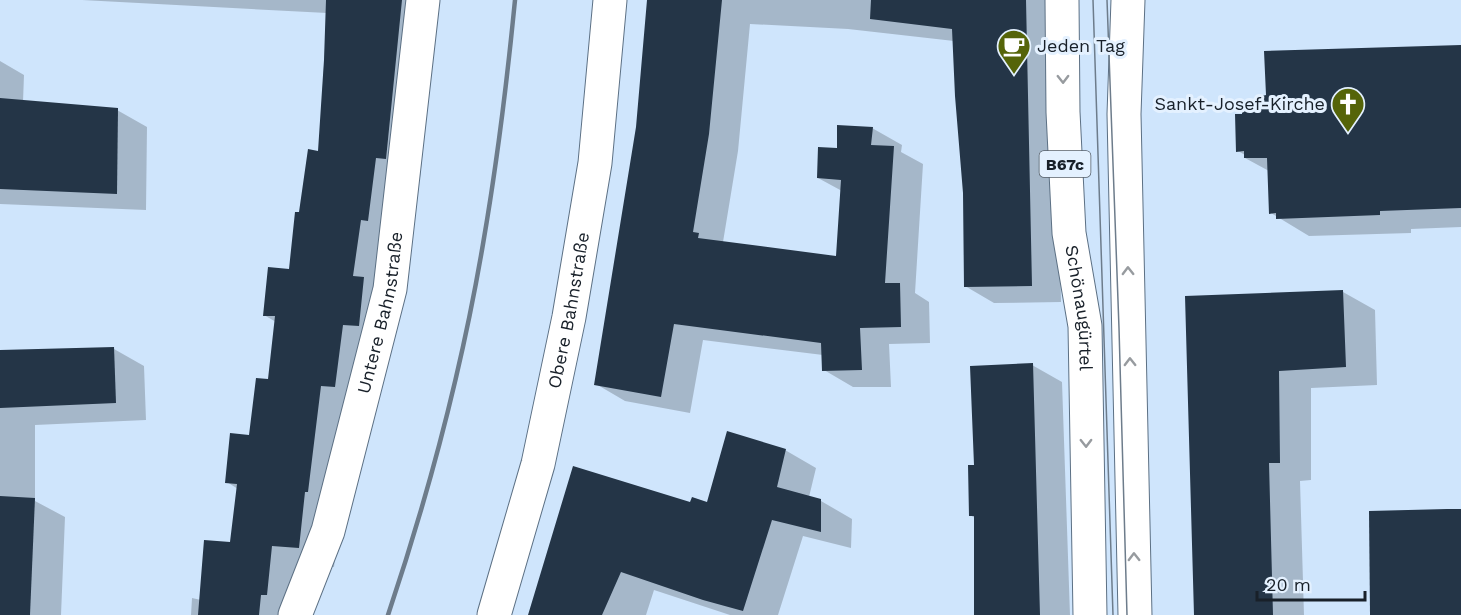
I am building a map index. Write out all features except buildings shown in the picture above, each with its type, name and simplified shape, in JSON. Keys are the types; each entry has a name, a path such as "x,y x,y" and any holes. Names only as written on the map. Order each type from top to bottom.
{"street":[{"name":"Untere Bahnstraße","path":"296,615 328,531 390,288 423,0"},
{"name":"Obere Bahnstraße","path":"494,615 538,464 569,317 596,163 610,0"},
{"name":"Schönaugürtel","path":"1062,0 1063,112 1069,233 1085,326 1090,615"},
{"path":"1128,0 1124,114 1135,615"}],"tram line":[{"path":"1093,0 1113,615"},
{"path":"1107,0 1127,615"}],"railway":[{"path":"388,615 443,431 475,291 493,183 515,0"}],"place":[{"name":"Jeden Tag","path":"1014,75"},
{"name":"Sankt-Josef-Kirche","path":"1348,133"}]}
